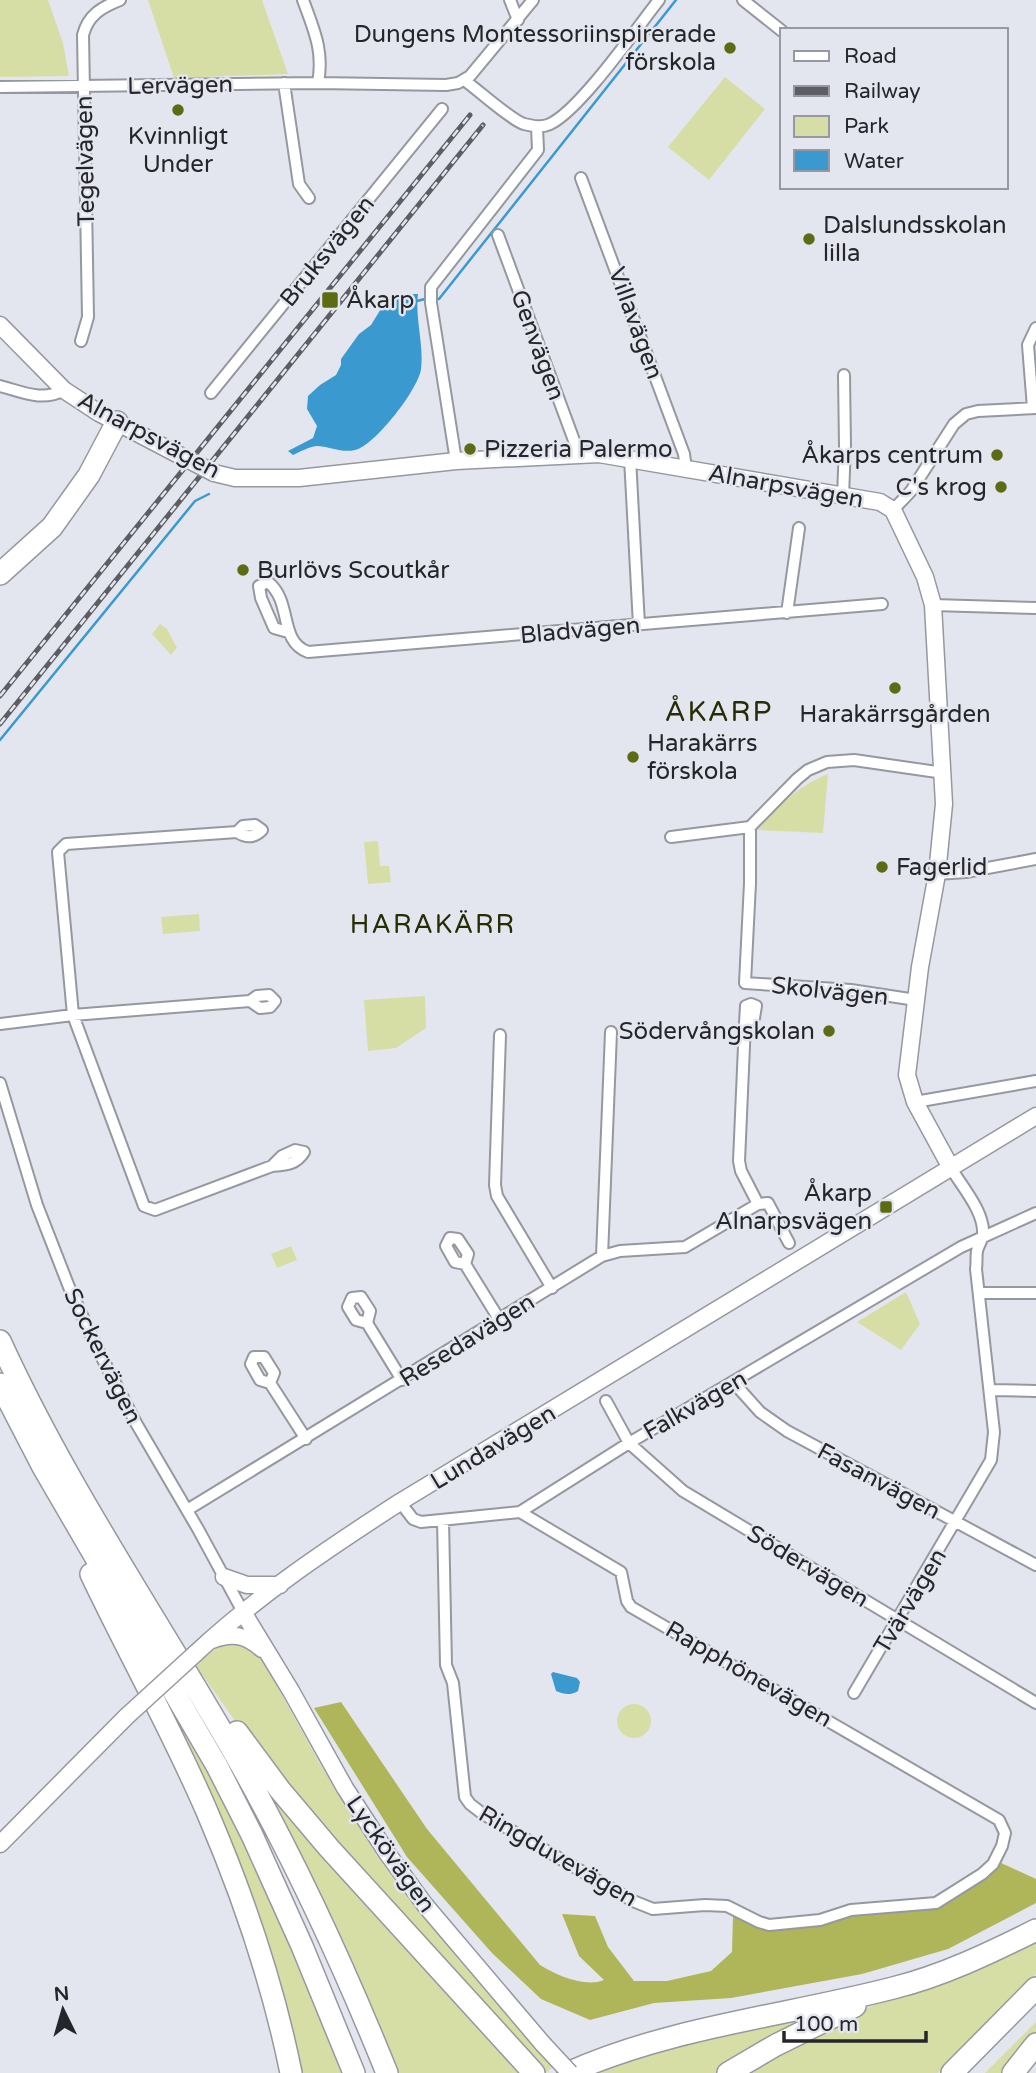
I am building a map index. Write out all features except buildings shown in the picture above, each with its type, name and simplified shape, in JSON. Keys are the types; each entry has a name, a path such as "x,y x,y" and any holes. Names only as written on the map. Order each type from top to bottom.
{"highway":[{"path":"0,574 52,527 89,475 117,422"},
{"path":"0,1341 107,1543 272,1820 326,1930 387,2073"},
{"path":"0,1384 43,1467 218,1766 302,1946 354,2073"},
{"path":"43,1467 89,1572 208,1814 267,1973 291,2073"},
{"path":"107,1543 272,1781 329,1848 528,2066"},
{"path":"728,2073 776,2045 895,1988 971,1961 1036,1930"},
{"path":"569,2073 613,2055 684,2035 895,1988"},
{"path":"952,2073 1036,1988"},
{"path":"971,2073 1036,2008"},
{"path":"1013,2073 1036,2044"}],"main road":[{"name":"Alnarpsvägen","path":"0,325 64,390 179,455 214,472 235,478 299,478 456,461 579,454 630,458 880,502 893,510 925,577 933,605 944,773 944,804 937,873 916,1000 907,1075 915,1102 951,1168"},
{"name":"Lundavägen","path":"0,1844 127,1716 201,1647 243,1612 342,1540 400,1502 1036,1116"},
{"path":"224,1577 247,1585 280,1585"},
{"name":"Lyckövägen","path":"243,1612 345,1788 387,1853 425,1905 569,2073"},
{"path":"201,1647 227,1635 244,1637 256,1644 273,1662"}],"street":[{"name":"Tegelvägen","path":"81,341 88,317 84,29 99,9 120,0"},
{"path":"303,0 321,51 318,83"},
{"path":"510,0 517,20"},
{"path":"533,0 464,80 520,123 537,127 549,125 566,114 659,0"},
{"path":"743,0 780,29"},
{"name":"Lervägen","path":"0,87 284,83 446,85 464,80"},
{"path":"284,83 299,184 309,198"},
{"name":"Bruksvägen","path":"211,393 442,109"},
{"path":"456,461 431,303 431,287 538,150 537,127"},
{"name":"Villavägen","path":"581,178 684,454 686,469"},
{"name":"Genvägen","path":"498,235 579,454"},
{"path":"893,510 911,491 954,424 966,414 1035,408 1028,345 1036,328"},
{"path":"844,374 844,496"},
{"name":"Alnarpsvägen","path":"0,386 43,397 51,397 64,390"},
{"path":"630,458 639,625"},
{"path":"787,613 799,528"},
{"name":"Bladvägen","path":"288,632 298,648 308,652 882,604"},
{"path":"933,605 1036,608"},
{"path":"671,837 750,827 797,779 827,762 855,760 944,773"},
{"name":"Skolvägen","path":"750,827 745,983 812,986 916,1000"},
{"path":"237,832 66,845 58,852 73,1015 144,1206 155,1210 272,1166"},
{"path":"937,873 966,872 1036,859"},
{"path":"0,1024 73,1015 250,1001"},
{"path":"745,1023 739,1161 741,1171 758,1204 768,1203 789,1243"},
{"path":"602,1256 611,1032"},
{"path":"500,1035 495,1185 497,1196 552,1288"},
{"path":"915,1102 1036,1081"},
{"name":"Sockervägen","path":"0,1083 37,1205 96,1348 135,1423 243,1612"},
{"name":"Tvärvägen","path":"855,1693 992,1460 994,1432 977,1252 983,1236 981,1220 951,1168"},
{"name":"Resedavägen","path":"187,1510 602,1256 620,1251 685,1247 758,1204"},
{"name":"Falkvägen","path":"400,1502 417,1521 520,1512 629,1443 961,1247 1036,1213"},
{"path":"465,1264 499,1319"},
{"path":"979,1293 1036,1293"},
{"path":"367,1323 402,1380"},
{"path":"270,1383 306,1439"},
{"name":"Fasanvägen","path":"734,1383 772,1422 1036,1565"},
{"path":"990,1390 1036,1391"},
{"name":"Södervägen","path":"606,1401 629,1443 683,1491 1036,1703"},
{"name":"Rapphönevägen","path":"520,1512 621,1572 627,1601 631,1607 999,1820"},
{"name":"Ringduvevägen","path":"443,1520 446,1665 453,1683 465,1797 483,1814 632,1901 653,1909 727,1906 759,1922 769,1924 820,1920 851,1910 936,1903 993,1864 1005,1833 999,1820"}],"green space":[{"path":"0,0 48,0 63,43 69,76 0,77"},
{"path":"148,0 262,0 288,74 174,78"},
{"path":"725,77 765,109 709,180 668,147"},
{"path":"160,624 167,629 177,648 171,655 152,634"},
{"path":"828,774 823,833 758,830 790,797"},
{"path":"378,841 380,866 389,866 391,882 368,884 364,842"},
{"path":"199,914 200,931 163,934 161,917"},
{"path":"425,996 426,1028 396,1048 368,1051 364,1000"},
{"path":"291,1246 297,1260 277,1268 271,1254"},
{"path":"906,1292 920,1324 901,1350 857,1322"},
{"path":"120,1622 192,1743 247,1848 290,1944 341,2073 298,2073 293,2046"},
{"path":"231,1644 250,1647 262,1659 320,1764 377,1856 459,1960 553,2067 546,2073 448,1968 257,1752 196,1666 217,1647"},
{"path":"341,1702 427,1829 540,1965 571,1979 588,1982 604,1980 579,1956 562,1914 595,1916 608,1947 634,1981 667,1981 711,1971 732,1952 733,1916 772,1928 829,1923 850,1913 936,1906 999,1862 1036,1879 1036,1903 948,1949 862,1974 731,1998 654,2003 590,2020 541,1999 492,1953 407,1857 314,1708"},
{"path":"634,1704 646,1709 651,1721 646,1733 634,1738 622,1733 617,1721 622,1709"},
{"path":"255,1768 524,2073 398,2073 331,1917"},
{"path":"1036,1936 1036,1974 938,2073 737,2073 838,2019 932,1982"},
{"path":"856,2001 720,2073 587,2073 629,2057"},
{"path":"1036,2022 1036,2036 1009,2073 985,2073"}],"water":[{"path":"400,294 418,294 421,350 421,369 405,402 384,428 355,450 315,446 293,455 288,451 313,438 317,426 307,409 308,396 336,375 341,359 359,334 371,325 387,299"},
{"path":"553,1672 577,1678 580,1682 578,1691 567,1694 556,1691 551,1674"}],"waterway":[{"path":"435,299 439,299 676,0"},
{"path":"417,301 429,298"},
{"path":"0,740 195,501 209,494"}],"railway":[{"path":"0,696 470,115"},
{"path":"0,724 483,125"}],"place":[{"name":"Dungens Montessoriinspirerade förskola","path":"730,48"},
{"name":"Kvinnligt Under","path":"178,110"},
{"name":"Dalslundsskolan lilla","path":"809,239"},
{"name":"Åkarp","path":"330,300"},
{"name":"Pizzeria Palermo","path":"470,449"},
{"name":"Åkarps centrum","path":"997,455"},
{"name":"C's krog","path":"1001,487"},
{"name":"Burlövs Scoutkår","path":"243,570"},
{"name":"Harakärrsgården","path":"895,688"},
{"name":"Harakärrs förskola","path":"633,757"},
{"name":"Fagerlid","path":"882,867"},
{"name":"Södervångskolan","path":"829,1031"},
{"name":"Åkarp Alnarpsvägen","path":"886,1207"}],"district":[{"name":"ÅKARP","path":"719,711"},
{"name":"HARAKÄRR","path":"433,924"}]}
